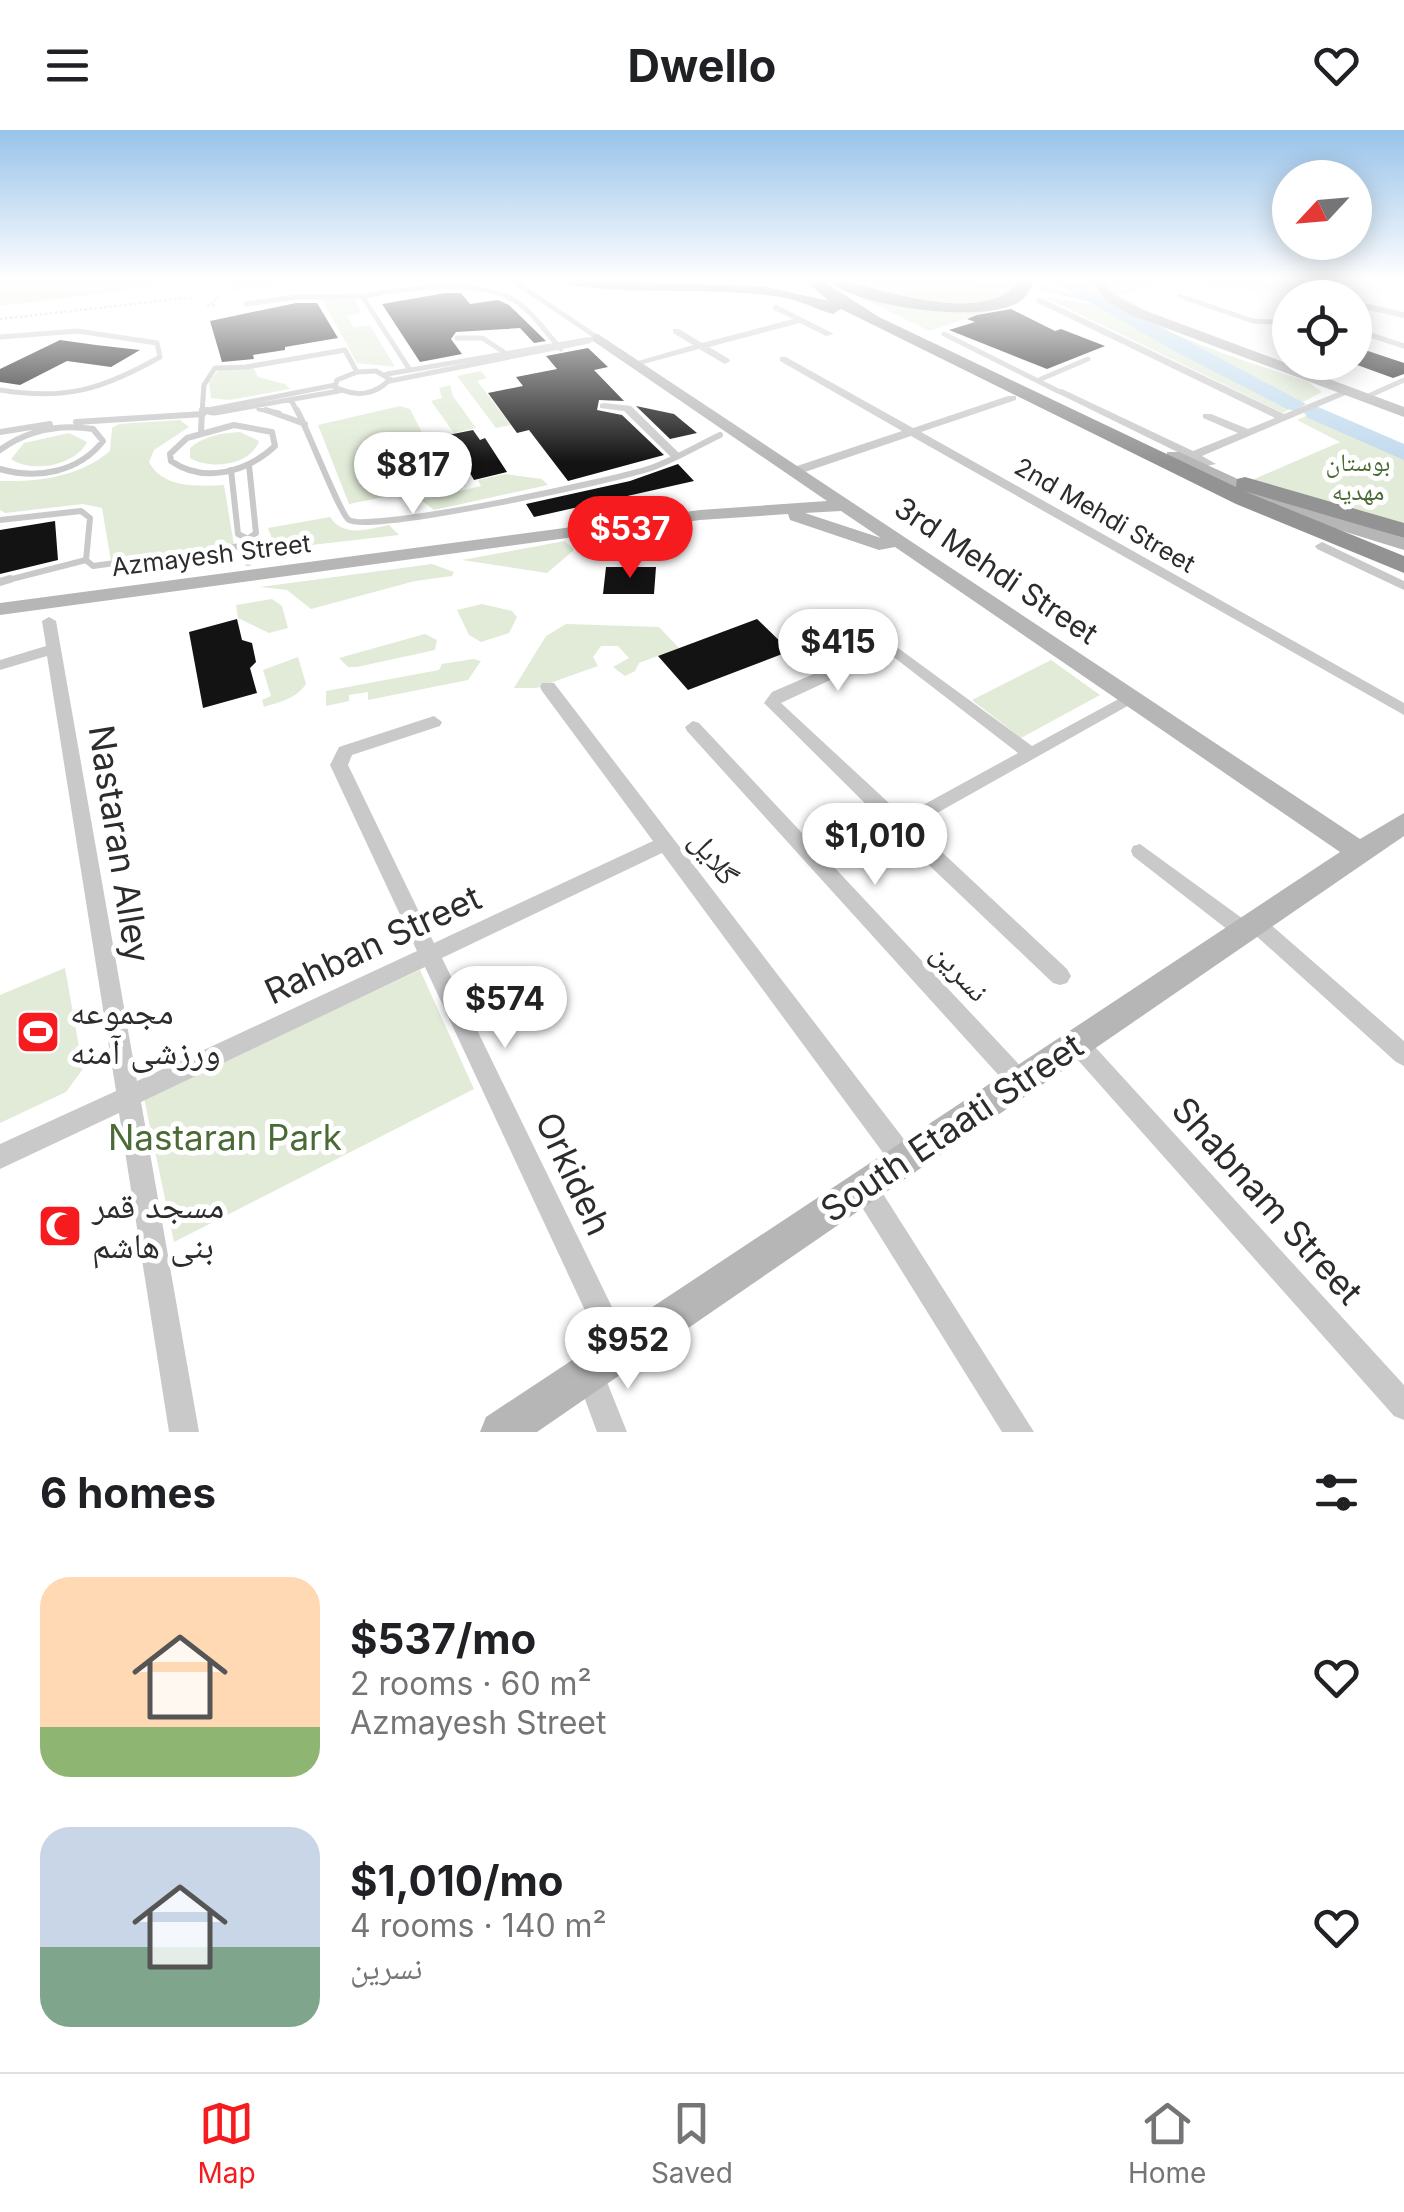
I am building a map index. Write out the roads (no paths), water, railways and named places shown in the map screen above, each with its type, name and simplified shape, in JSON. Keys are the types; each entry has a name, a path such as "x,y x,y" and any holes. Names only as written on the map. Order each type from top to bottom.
{"highway":[{"path":"899,341 1277,517 1404,565"},
{"path":"917,341 1123,444"},
{"path":"938,341 1260,488 1404,531"}],"street":[{"name":"3rd Mehdi Street","path":"598,341 636,364 789,483 839,501 1360,852"},
{"path":"692,341 725,361"},
{"path":"636,364 721,341"},
{"path":"1124,341 1284,418"},
{"path":"1210,341 1404,412"},
{"name":"2nd Mehdi Street","path":"782,359 1404,710"},
{"path":"1058,391 1284,507 1404,544"},
{"path":"1188,457 1317,404 1358,394"},
{"path":"764,505 789,483 912,432 1012,398"},
{"path":"604,406 627,408 676,456"},
{"path":"1207,416 1248,433"},
{"name":"Azmayesh Street","path":"0,598 247,556 839,501"},
{"path":"764,505 928,562"},
{"path":"1322,546 1404,586"},
{"name":"Azmayesh Street","path":"0,609 247,556"},
{"name":"Nastaran Alley","path":"49,621 184,1432"},
{"path":"0,665 54,648"},
{"path":"1031,754 894,650 879,650 773,700 774,706 1060,976"},
{"name":"گلایل","path":"548,687 904,1160"},
{"path":"899,826 1132,698"},
{"name":"Orkideh","path":"434,722 341,755 340,766 619,1352"},
{"name":"نسرین","path":"693,727 1020,1082"},
{"name":"South Etaati Street","path":"500,1432 1404,823"},
{"name":"Rahban Street","path":"0,1157 666,843"},
{"path":"1140,851 1250,927 1404,1055"},
{"name":"Shabnam Street","path":"1078,1043 1404,1406"},
{"path":"864,1187 1019,1432"},
{"path":"589,1372 612,1432"}],"lane":[{"path":"0,390 56,398 111,386 160,358 156,343 141,341"},
{"path":"391,341 410,370"},
{"path":"486,341 507,355"},
{"path":"553,341 558,346"},
{"path":"337,388 342,376 358,372 388,378 586,341"},
{"path":"958,341 1058,391"},
{"path":"202,432 204,385 215,368 345,350 358,372"},
{"path":"203,413 337,388 368,393 388,378 410,370 507,355"},
{"path":"1042,379 1088,359"},
{"path":"1358,394 1404,380"},
{"path":"0,432 247,408 337,388"},
{"path":"291,400 308,426 340,513 352,522 363,523 423,517 651,468 720,435"},
{"path":"247,408 285,414 308,426"},
{"path":"238,409 228,418 263,428 276,439 268,454 230,470 189,472 170,461 176,446 202,432 243,425"},
{"path":"0,450 29,434 65,425 93,429 102,441 88,457 54,470 20,474 0,468"},
{"path":"247,556 256,533 249,465"},
{"path":"230,470 238,534 247,556"},
{"path":"234,497 252,494"},
{"path":"0,520 81,510 90,518 86,560"},
{"path":"0,582 86,560 102,566 247,556"}],"waterway":[{"path":"1170,341 1295,404"},
{"path":"1316,413 1404,453"}],"place":[{"name":"مجموعه ورزشی آمنه","path":"38,1032"},
{"name":"مسجد قمر بنی هاشم","path":"60,1226"}],"park label":[{"name":"بوستان مهدیه","path":"1358,476"},
{"name":"Nastaran Park","path":"225,1138"}]}
